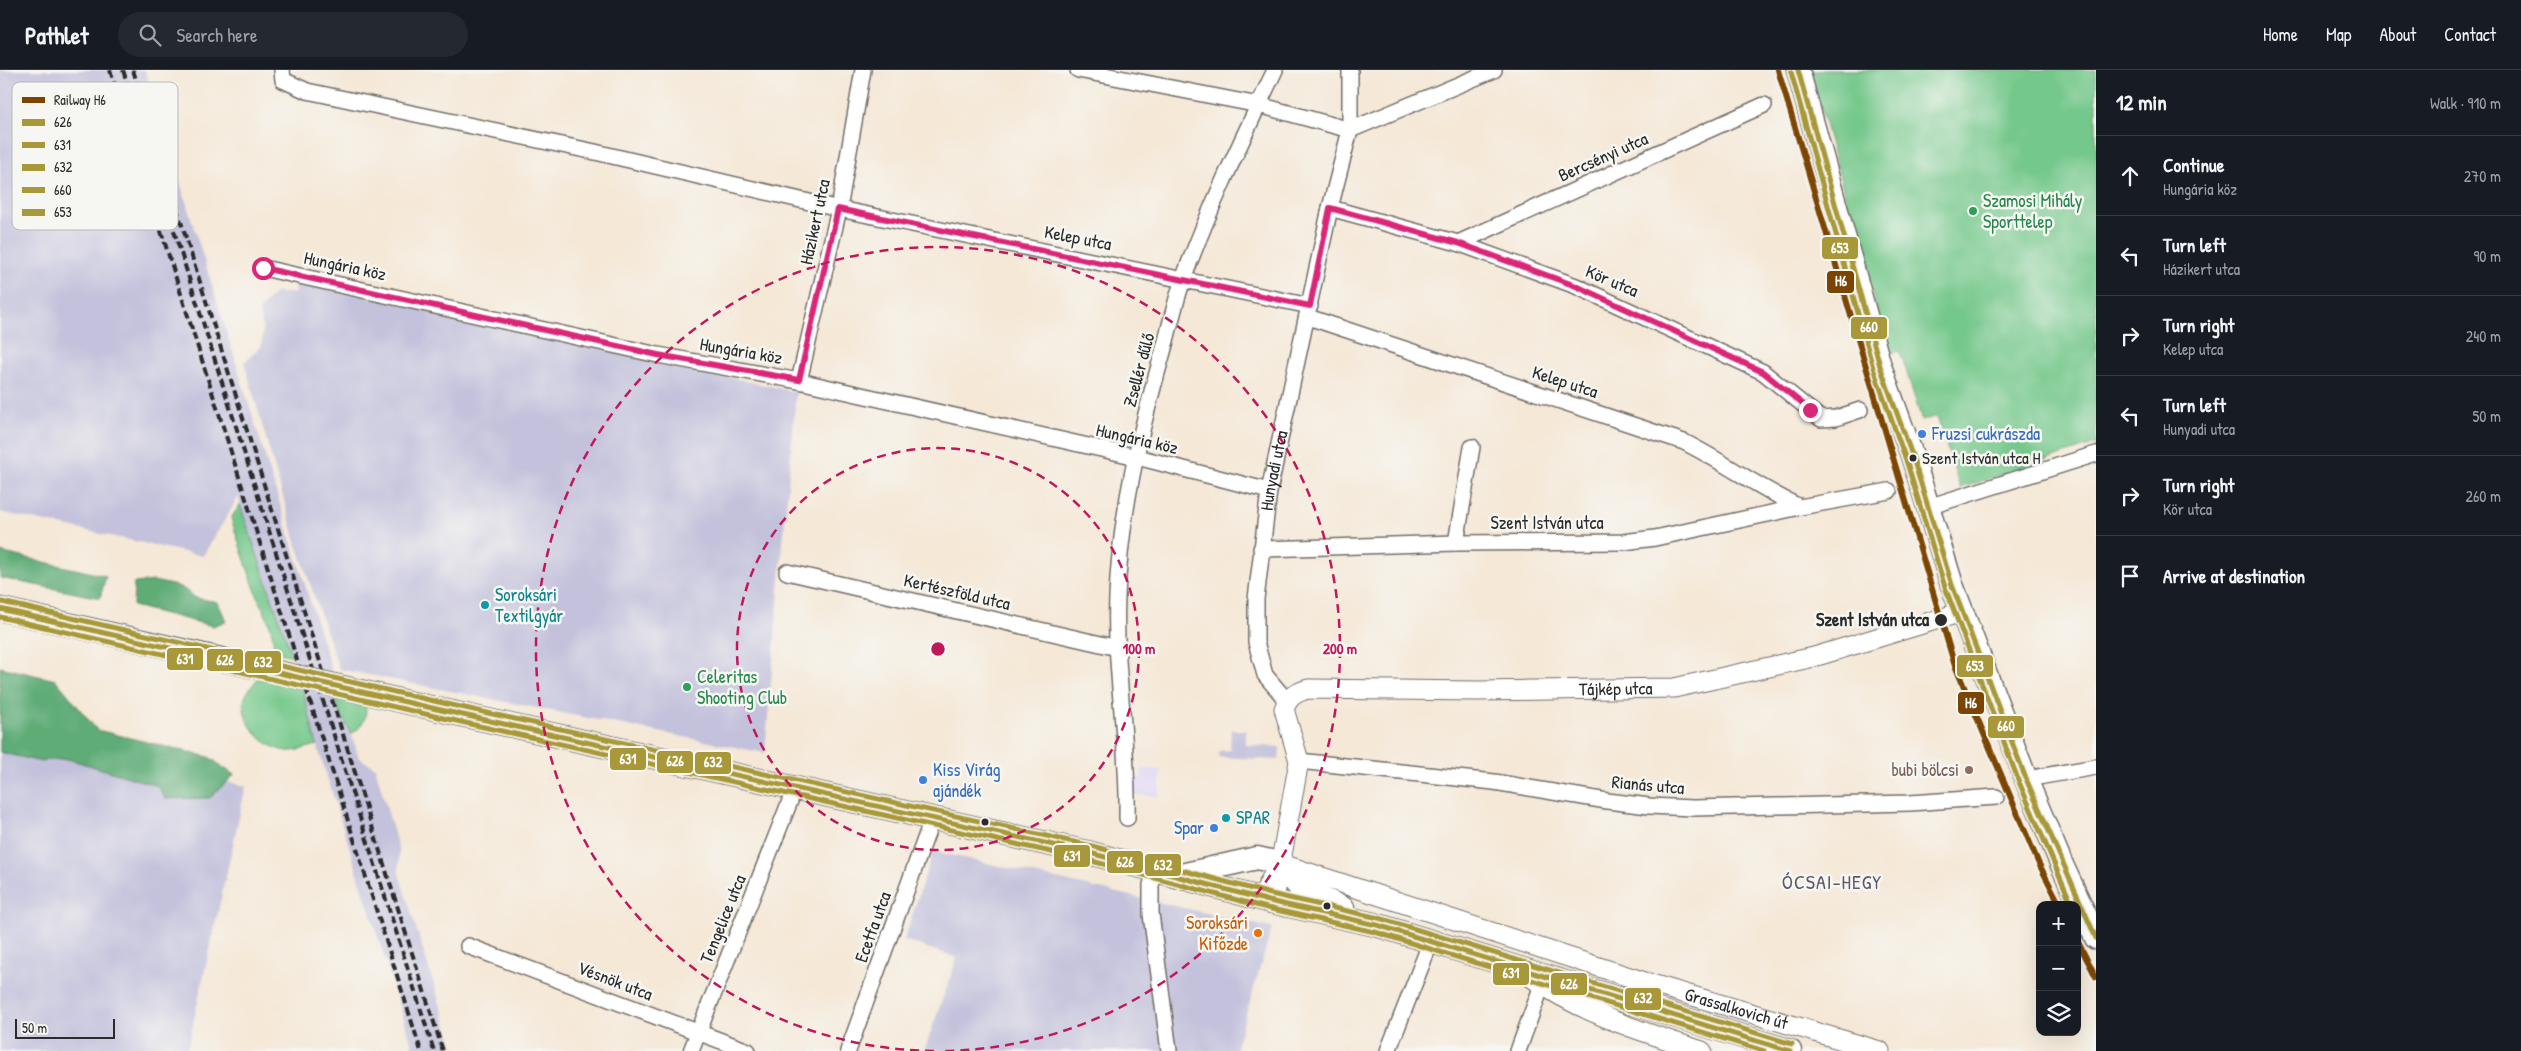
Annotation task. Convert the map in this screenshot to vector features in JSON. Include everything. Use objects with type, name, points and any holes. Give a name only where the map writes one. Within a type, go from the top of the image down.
[{"type":"main road","points":[[1798,70],[1880,366],[1914,458],[1952,585],[2026,778],[2062,865],[2096,938]]},
{"type":"main road","name":"Grassalkovich út","points":[[0,609],[454,713],[934,817],[1156,869],[1269,901],[1376,925],[1790,1051]]},
{"type":"main road","points":[[1180,875],[1257,858],[1279,863],[1299,887],[1376,925]]},
{"type":"street","name":"Kelep utca","points":[[282,70],[283,80],[307,91],[595,152],[838,209],[1184,278],[1309,311],[1684,442],[1724,463],[1763,490],[1800,507]]},
{"type":"street","name":"Házikert utca","points":[[799,380],[838,209],[863,70]]},
{"type":"street","points":[[1078,70],[1259,105],[1350,130],[1494,70]]},
{"type":"street","name":"Zsellér dűlő","points":[[1128,818],[1129,789],[1118,648],[1117,599],[1120,547],[1137,457],[1152,391],[1184,278],[1275,70]]},
{"type":"street","name":"Hunyadi utca","points":[[1287,701],[1265,675],[1256,642],[1256,599],[1269,491],[1330,208],[1350,130],[1350,70]]},
{"type":"street","name":"Bercsényi utca","points":[[1458,243],[1764,106]]},
{"type":"street","name":"Kör utca","points":[[1330,208],[1458,243],[1576,286],[1763,372],[1821,419],[1836,418],[1860,410]]},
{"type":"street","name":"Hungária köz","points":[[263,268],[658,355],[799,380],[1137,457],[1269,491]]},
{"type":"street","points":[[1456,542],[1472,448]]},
{"type":"street","points":[[1928,507],[2096,454]]},
{"type":"street","name":"Szent István utca","points":[[1262,549],[1456,542],[1623,542],[1656,538],[1800,507],[1889,491]]},
{"type":"street","name":"Kertészföld utca","points":[[787,572],[1118,648]]},
{"type":"street","points":[[1939,618],[1951,605],[1952,585]]},
{"type":"street","name":"Tájkép utca","points":[[1287,701],[1295,693],[1308,689],[1478,691],[1674,688],[1814,657],[1962,612]]},
{"type":"street","points":[[1269,901],[1275,894],[1279,863],[1299,761],[1284,709],[1287,701]]},
{"type":"street","name":"Rianás utca","points":[[1299,761],[1494,782],[1606,801],[1684,807],[1910,803],[1996,797]]},
{"type":"street","points":[[2026,778],[2096,767]]},
{"type":"street","name":"Tengelice utca","points":[[691,1051],[790,801]]},
{"type":"street","name":"Ecetfa utca","points":[[848,1051],[934,817]]},
{"type":"street","name":"Grassalkovich út","points":[[1279,863],[1645,982],[1880,1051]]},
{"type":"street","points":[[1156,869],[1151,885],[1151,914],[1169,1051]]},
{"type":"street","points":[[1388,1051],[1431,941]]},
{"type":"street","name":"Vésnök utca","points":[[468,946],[748,1051]]},
{"type":"street","name":"Grassalkovich út","points":[[1515,966],[1542,985],[1626,1027],[1702,1051]]},
{"type":"street","points":[[1518,1051],[1542,985]]},
{"type":"shaded area","points":[[0,70],[145,70],[149,82],[12,82],[12,230],[178,230],[178,176],[359,758],[375,767],[399,851],[399,874],[455,1051],[414,1051],[317,745],[292,656],[240,505],[239,496],[203,556],[0,512]]},
{"type":"shaded area","points":[[296,281],[796,392],[765,753],[339,669],[296,542],[244,362],[261,347],[263,331],[259,311],[274,293],[295,293]]},
{"type":"shaded area","points":[[0,730],[246,786],[187,1051],[0,1051]]},
{"type":"shaded area","points":[[1231,730],[1246,730],[1246,745],[1280,747],[1279,760],[1218,757],[1219,751],[1230,750]]},
{"type":"shaded area","points":[[1142,768],[1161,770],[1159,796],[1134,795],[1134,779],[1141,778]]},
{"type":"shaded area","points":[[933,851],[1272,928],[1235,1051],[924,1051],[957,958],[904,940]]},
{"type":"green space","name":"Szamosi Mihály Sporttelep","points":[[1810,70],[2096,70],[2096,444],[1960,488],[1937,416],[1922,421],[1900,351],[1889,354]]},
{"type":"green space","points":[[240,505],[292,656],[273,651],[271,628],[253,583],[231,518]]},
{"type":"green space","points":[[0,552],[106,576],[100,598],[0,578]]},
{"type":"green space","points":[[154,581],[181,587],[196,598],[218,602],[226,621],[213,626],[133,606],[134,583]]},
{"type":"green space","points":[[0,667],[56,680],[97,730],[209,757],[234,775],[210,798],[165,799],[158,786],[68,759],[37,761],[0,752]]},
{"type":"green space","points":[[258,678],[302,688],[317,745],[286,751],[270,745],[256,734],[246,718],[244,701]]},
{"type":"green space","points":[[334,694],[365,701],[366,711],[364,720],[359,728],[351,734],[339,711]]},
{"type":"railway","points":[[110,70],[114,82]]},
{"type":"railway","points":[[123,70],[127,82]]},
{"type":"railway","points":[[133,70],[137,82]]},
{"type":"railway","points":[[178,212],[443,1051]]},
{"type":"railway","points":[[161,230],[421,1051]]},
{"type":"railway","points":[[174,230],[434,1051]]},
{"type":"rail line","name":"H6","points":[[1778,70],[1954,663],[2038,862],[2058,901]]},
{"type":"rail line","name":"H6","points":[[2080,946],[2096,977]]},
{"type":"transit line","name":"660","points":[[1798,70],[1880,366],[1913,458],[1952,585],[2026,779],[2096,938]]},
{"type":"transit line","name":"653","points":[[1791,72],[1873,368],[1906,460],[1945,587],[2019,782],[2070,901]]},
{"type":"transit line","name":"632","points":[[2,602],[456,706],[1092,846],[1271,894],[1379,918],[1792,1044]]},
{"type":"transit line","name":"626","points":[[0,609],[454,713],[1090,853],[1269,901],[1377,925],[1790,1051]]},
{"type":"transit line","name":"631","points":[[0,617],[452,720],[1088,860],[1267,908],[1375,932],[1764,1051]]},
{"type":"place","name":"Szamosi Mihály Sporttelep","points":[[1973,211]]},
{"type":"place","name":"Fruzsi cukrászda","points":[[1922,434]]},
{"type":"place","name":"Szent István utca H","points":[[1913,458]]},
{"type":"place","name":"Soroksári Textilgyár","points":[[485,605]]},
{"type":"place","name":"Szent István utca","points":[[1941,620]]},
{"type":"place","name":"Celeritas Shooting Club","points":[[687,687]]},
{"type":"place","name":"bubi bölcsi","points":[[1969,770]]},
{"type":"place","name":"Kiss Virág ajándék","points":[[923,780]]},
{"type":"place","name":"SPAR","points":[[1226,818]]},
{"type":"place","name":"Spar","points":[[1214,828]]},
{"type":"place","name":"Soroksári Kifőzde","points":[[1258,933]]},
{"type":"district","name":"ÓCSAI-HEGY","points":[[1832,882]]},
{"type":"route","points":[[263,268],[658,355],[799,380],[812,332],[838,209],[1184,278],[1310,306],[1330,208],[1458,243],[1576,286],[1634,311],[1763,372],[1810,410]]}]
